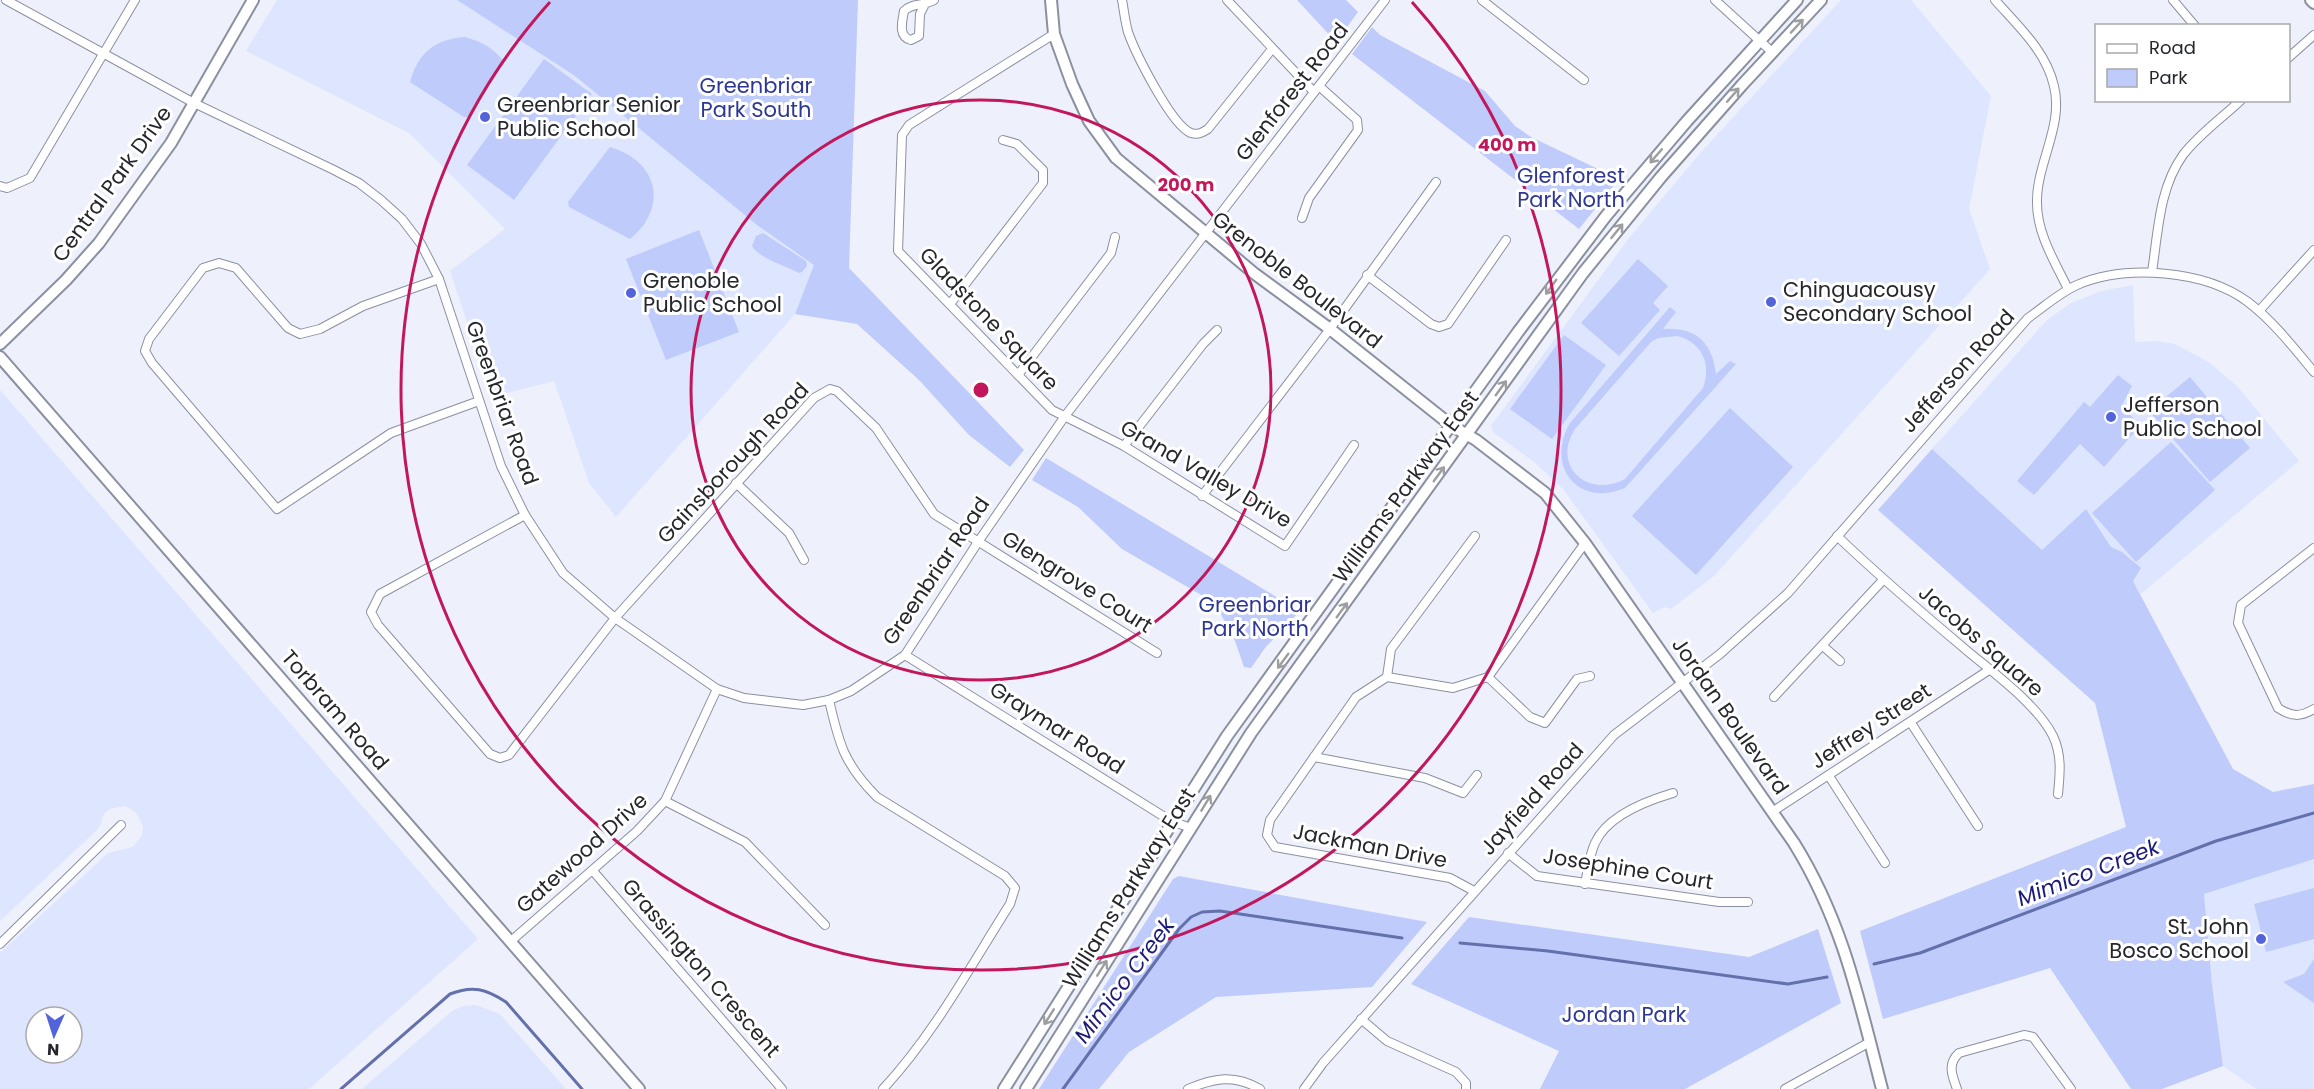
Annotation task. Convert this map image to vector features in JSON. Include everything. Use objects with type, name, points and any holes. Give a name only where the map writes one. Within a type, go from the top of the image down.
[{"type":"main road","name":"Central Park Drive","points":[[0,344],[66,280],[99,243],[171,143],[253,0]]},
{"type":"main road","name":"Grenoble Boulevard","points":[[1051,0],[1054,34],[1072,84],[1089,120],[1116,158],[1204,234],[1330,329],[1452,426]]},
{"type":"main road","name":"Williams Parkway East","points":[[1004,1089],[1171,821],[1227,736],[1518,332],[1606,216],[1759,40],[1797,0]]},
{"type":"main road","name":"Williams Parkway East","points":[[1026,1089],[1251,733],[1583,273],[1661,177],[1821,0]]},
{"type":"main road","name":"Torbram Road","points":[[0,357],[639,1089]]},
{"type":"main road","name":"Jordan Boulevard","points":[[1452,426],[1545,493],[1585,543],[1809,868],[1834,919],[1882,1089]]},
{"type":"street","name":"Greenbriar Road","points":[[6,0],[194,103],[359,183],[402,219],[421,244],[439,279],[501,466],[525,515],[563,573],[615,618],[717,689],[768,703],[803,705],[828,700],[870,681],[905,655],[978,542],[1065,416],[1204,234]]},
{"type":"street","points":[[0,186],[7,188],[30,178],[135,0]]},
{"type":"street","points":[[924,6],[920,14],[919,36],[911,40],[905,38],[902,33],[904,11],[910,6],[924,6],[934,0]]},
{"type":"street","points":[[1122,0],[1127,30],[1142,67],[1179,123],[1190,133],[1200,134],[1208,129],[1272,49]]},
{"type":"street","points":[[1227,0],[1272,49],[1316,89],[1357,120],[1358,130],[1309,198],[1302,218]]},
{"type":"street","name":"Glenforest Road","points":[[1204,234],[1385,0]]},
{"type":"street","points":[[1482,0],[1584,80]]},
{"type":"street","points":[[1715,0],[1772,52]]},
{"type":"street","points":[[1995,0],[2038,48],[2055,87],[2055,122],[2037,203],[2044,242],[2068,289]]},
{"type":"street","points":[[2173,0],[2194,24]]},
{"type":"street","name":"Gladstone Square","points":[[1054,34],[909,125],[902,135],[898,251],[1052,410],[1065,416]]},
{"type":"street","points":[[2290,57],[2314,35]]},
{"type":"street","points":[[2152,272],[2164,196],[2170,176],[2184,154],[2239,102]]},
{"type":"street","points":[[950,304],[1043,183],[1043,170],[1017,144],[1003,140]]},
{"type":"street","points":[[1202,496],[1330,329],[1436,182]]},
{"type":"street","points":[[1018,375],[1111,254],[1114,237]]},
{"type":"street","points":[[1367,275],[1431,324],[1439,327],[1448,324],[1506,240]]},
{"type":"street","points":[[2259,311],[2314,250]]},
{"type":"street","points":[[439,279],[363,306],[320,329],[300,334],[288,328],[236,268],[219,263],[203,268],[149,339],[145,351],[152,363],[277,509],[391,434],[479,401]]},
{"type":"street","name":"Jefferson Road","points":[[1682,684],[1752,627],[1788,593],[2028,318],[2068,289],[2122,274],[2152,272],[2209,283],[2246,300],[2259,311],[2314,372]]},
{"type":"street","points":[[1124,446],[1203,344],[1217,330]]},
{"type":"street","name":"Gainsborough Road","points":[[525,515],[380,594],[371,612],[378,625],[490,754],[500,758],[509,755],[615,618],[814,398],[830,389],[837,391],[876,428],[934,514],[978,542]]},
{"type":"street","name":"Grand Valley Drive","points":[[1065,416],[1124,446],[1286,546],[1354,445]]},
{"type":"street","points":[[736,483],[789,533],[804,560]]},
{"type":"street","points":[[1474,536],[1391,649],[1387,677],[1453,688],[1488,677],[1585,543]]},
{"type":"street","name":"Jacobs Square","points":[[1838,536],[1883,579],[2031,708],[2053,736],[2059,750],[2061,771],[2058,794]]},
{"type":"street","name":"Glengrove Court","points":[[978,542],[1157,653]]},
{"type":"street","points":[[2314,548],[2241,605],[2238,623],[2278,708],[2289,716],[2303,715],[2314,709]]},
{"type":"street","points":[[1774,698],[1788,680],[1824,646],[1883,579]]},
{"type":"street","points":[[1824,646],[1840,661]]},
{"type":"street","name":"Graymar Road","points":[[905,655],[1171,821],[1191,828]]},
{"type":"street","name":"Jeffrey Street","points":[[1772,812],[1989,670]]},
{"type":"street","points":[[1488,677],[1521,710],[1545,723],[1577,679],[1590,676]]},
{"type":"street","name":"Jackman Drive","points":[[1387,677],[1356,697],[1270,820],[1267,835],[1275,847],[1450,878],[1473,891]]},
{"type":"street","name":"Jayfield Road","points":[[1304,1089],[1323,1063],[1473,891],[1614,735],[1682,684]]},
{"type":"street","name":"Gatewood Drive","points":[[511,941],[593,871],[665,801],[717,689]]},
{"type":"street","points":[[828,700],[842,750],[861,781],[877,797],[1005,876],[1015,888],[1010,904],[913,1056],[883,1089]]},
{"type":"street","points":[[1911,723],[1978,826]]},
{"type":"street","points":[[1314,757],[1425,778],[1463,793],[1477,775]]},
{"type":"street","points":[[1829,776],[1885,863]]},
{"type":"street","points":[[1585,884],[1593,848],[1605,828],[1653,799],[1673,793]]},
{"type":"street","points":[[665,801],[745,842],[825,925]]},
{"type":"street","points":[[0,944],[121,825]]},
{"type":"street","name":"Josephine Court","points":[[1508,853],[1538,876],[1719,902],[1748,902]]},
{"type":"street","name":"Grassington Crescent","points":[[593,871],[782,1089]]},
{"type":"street","points":[[1361,1019],[1387,1041],[1456,1072],[1466,1083],[1466,1089]]},
{"type":"street","points":[[1957,1089],[1950,1068],[1952,1059],[1959,1053],[2024,1035],[2033,1037],[2071,1089]]},
{"type":"street","points":[[1785,1089],[1870,1042]]},
{"type":"street","points":[[1188,1089],[1210,1080],[1230,1077],[1260,1089]]},
{"type":"shaded area","name":"Grenoble Public School","points":[[277,0],[457,0],[575,76],[757,225],[815,265],[795,314],[616,517],[589,483],[554,381],[492,397],[450,271],[505,229],[409,133],[246,51]]},
{"type":"shaded area","name":"Chinguacousy Secondary School","points":[[1841,0],[1911,0],[1991,96],[1969,209],[1990,269],[1714,576],[1671,609],[1665,607],[1653,613],[1563,489],[1534,462],[1493,432],[1491,426],[1629,238],[1702,151]]},
{"type":"shaded area","name":"Jefferson Public School","points":[[2133,285],[2135,342],[2157,341],[2175,344],[2210,363],[2237,386],[2299,461],[2141,594],[2086,509],[2042,550],[1932,449],[2047,320],[2071,303],[2101,291]]},
{"type":"shaded area","points":[[0,390],[478,939],[309,1089],[0,1089],[0,953],[108,853],[133,847],[142,835],[143,827],[137,814],[124,806],[110,809],[104,814],[99,828],[0,921]]},
{"type":"shaded area","name":"St. John Bosco School","points":[[2314,859],[2314,1089],[2256,1089],[2223,1066],[2212,985],[2204,894]]},
{"type":"shaded area","points":[[476,1005],[500,1014],[566,1089],[362,1089],[452,1011],[463,1006]]},
{"type":"green space","name":"Greenbriar Park South","points":[[457,0],[858,0],[849,268],[1024,450],[1010,467],[969,435],[919,380],[857,324],[795,314],[814,265],[757,225],[575,76]]},
{"type":"green space","points":[[1297,0],[1346,0],[1358,12],[1336,42]]},
{"type":"green space","name":"Glenforest Park North","points":[[1372,27],[1380,35],[1485,91],[1515,126],[1531,137],[1619,179],[1579,229],[1352,54]]},
{"type":"green space","points":[[465,37],[487,46],[504,61],[468,117],[464,117],[410,82],[418,63],[429,49],[454,38]]},
{"type":"green space","points":[[544,59],[592,94],[514,200],[467,165]]},
{"type":"green space","points":[[610,147],[639,163],[648,174],[653,186],[650,213],[630,239],[569,207],[568,202]]},
{"type":"green space","points":[[699,230],[739,332],[666,360],[626,259]]},
{"type":"green space","points":[[763,233],[806,261],[807,266],[802,272],[799,273],[756,251],[752,246],[756,236]]},
{"type":"green space","points":[[1638,259],[1668,286],[1653,303],[1660,310],[1619,356],[1581,323]]},
{"type":"green space","points":[[1670,307],[1676,312],[1663,329],[1685,331],[1700,339],[1711,353],[1716,374],[1730,361],[1736,364],[1625,488],[1608,493],[1593,492],[1580,488],[1570,479],[1564,468],[1561,454],[1563,439],[1570,423]],"holes":[[[1678,336],[1699,349],[1703,356],[1706,371],[1703,388],[1625,479],[1611,484],[1598,485],[1587,482],[1577,475],[1567,455],[1575,429],[1651,342],[1658,338]]]},
{"type":"green space","points":[[1564,335],[1606,365],[1552,439],[1510,409]]},
{"type":"green space","points":[[2118,375],[2132,386],[2122,405],[2140,426],[2104,467],[2080,444],[2034,495],[2017,481],[2084,402],[2090,407]]},
{"type":"green space","points":[[2190,377],[2250,448],[2210,482],[2149,411]]},
{"type":"green space","points":[[1730,408],[1793,467],[1696,575],[1632,516]]},
{"type":"green space","points":[[2171,442],[2215,490],[2136,562],[2092,513]]},
{"type":"green space","points":[[1932,449],[2042,550],[2086,509],[2111,547],[2122,552],[2141,568],[2133,581],[2233,769],[2273,792],[2314,784],[2314,859],[2204,894],[2212,985],[2223,1066],[2162,1089],[2131,1089],[2050,968],[1883,1019],[1860,931],[2126,827],[2095,703],[1878,510]]},
{"type":"green space","name":"Greenbriar Park North","points":[[1046,458],[1300,611],[1265,648],[1251,668],[1244,667],[1235,641],[1215,603],[1122,549],[1078,507],[1032,480]]},
{"type":"green space","points":[[1179,876],[1427,922],[1372,987],[1216,997],[1129,1052],[1099,1089],[1039,1089],[1173,879]]},
{"type":"green space","points":[[2314,888],[2314,939],[2266,952],[2254,904]]},
{"type":"green space","name":"Jordan Park","points":[[1469,917],[1749,957],[1818,929],[1841,1003],[1685,1089],[1540,1089],[1559,1051],[1411,984]]},
{"type":"green space","points":[[2314,959],[2314,1003],[2283,982],[2304,974]]},
{"type":"waterway","name":"Mimico Creek","points":[[1874,964],[1920,953],[2216,841],[2314,813]]},
{"type":"waterway","name":"Mimico Creek","points":[[1063,1089],[1179,929],[1191,917],[1202,912],[1220,911],[1402,938]]},
{"type":"waterway","name":"Mimico Creek","points":[[1460,943],[1548,951],[1788,984],[1827,977]]},
{"type":"waterway","name":"Mimico Creek","points":[[341,1089],[450,994],[473,989],[486,991],[506,1002],[582,1089]]},
{"type":"place","name":"Greenbriar Senior Public School","points":[[485,117]]},
{"type":"place","name":"Grenoble Public School","points":[[631,293]]},
{"type":"place","name":"Chinguacousy Secondary School","points":[[1771,302]]},
{"type":"place","name":"Jefferson Public School","points":[[2111,417]]},
{"type":"place","name":"St. John Bosco School","points":[[2261,939]]}]
